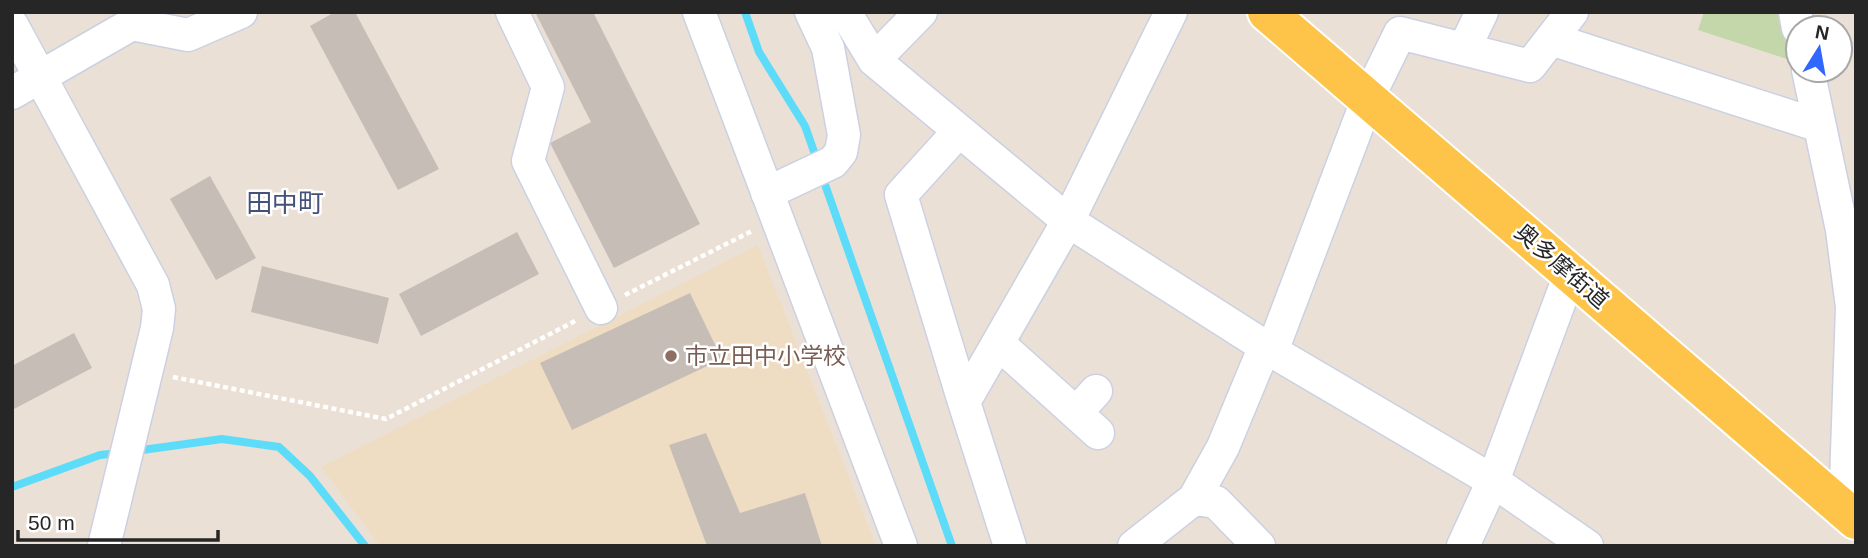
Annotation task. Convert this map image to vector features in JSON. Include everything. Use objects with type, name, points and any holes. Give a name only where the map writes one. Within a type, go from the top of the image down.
[{"type":"main road","name":"奥多摩街道","points":[[1268,12],[1850,516]]},
{"type":"street","points":[[12,93],[42,79],[132,24],[188,35],[241,12]]},
{"type":"street","points":[[512,12],[548,88],[528,162],[601,308]]},
{"type":"street","points":[[699,12],[901,546]]},
{"type":"street","points":[[772,205],[841,152],[844,135],[828,48],[811,12]]},
{"type":"street","points":[[845,12],[874,60],[1068,221],[1269,348],[1493,481],[1587,546]]},
{"type":"street","points":[[874,60],[921,12]]},
{"type":"street","points":[[964,402],[1068,221],[1171,12]]},
{"type":"street","points":[[1464,49],[1482,12]]},
{"type":"street","points":[[1134,546],[1194,499],[1223,447],[1269,348],[1368,98],[1400,33],[1530,66],[1573,12]]},
{"type":"street","points":[[12,25],[153,285],[159,309],[104,546]]},
{"type":"street","points":[[1551,39],[1820,125]]},
{"type":"street","points":[[1811,84],[1842,230],[1852,307],[1850,516]]},
{"type":"street","points":[[959,131],[901,195],[1007,532],[1026,546]]},
{"type":"street","points":[[1463,546],[1493,481],[1570,274]]},
{"type":"street","points":[[998,343],[1090,412]]},
{"type":"street","points":[[1194,499],[1216,502],[1259,546]]},
{"type":"path","points":[[146,371],[386,419],[601,308],[772,205]]},
{"type":"shaded area","name":"市立田中小学校","points":[[758,245],[876,546],[380,546],[321,467]]},
{"type":"green space","points":[[1704,12],[1781,12],[1784,22],[1784,58],[1698,30]]},
{"type":"building","points":[[335,12],[355,12],[439,169],[398,190],[310,26]]},
{"type":"building","points":[[535,12],[593,12],[700,224],[614,268],[550,143],[591,122]]},
{"type":"building","points":[[210,176],[256,258],[216,280],[170,199]]},
{"type":"building","points":[[517,232],[539,274],[421,336],[399,294]]},
{"type":"building","points":[[262,266],[389,298],[378,344],[251,312]]},
{"type":"building","points":[[690,293],[722,359],[572,430],[540,363]]},
{"type":"building","points":[[74,333],[92,368],[12,410],[12,366]]},
{"type":"building","points":[[706,433],[740,513],[805,493],[822,546],[707,546],[669,445]]},
{"type":"waterway","points":[[745,12],[759,52],[805,126],[818,163]]},
{"type":"waterway","points":[[822,176],[952,546]]},
{"type":"waterway","points":[[135,451],[222,439],[279,447],[310,476],[365,546]]},
{"type":"waterway","points":[[12,487],[100,455],[119,453]]},
{"type":"place","name":"市立田中小学校","points":[[671,356]]},
{"type":"district","name":"田中町","points":[[285,203]]}]
